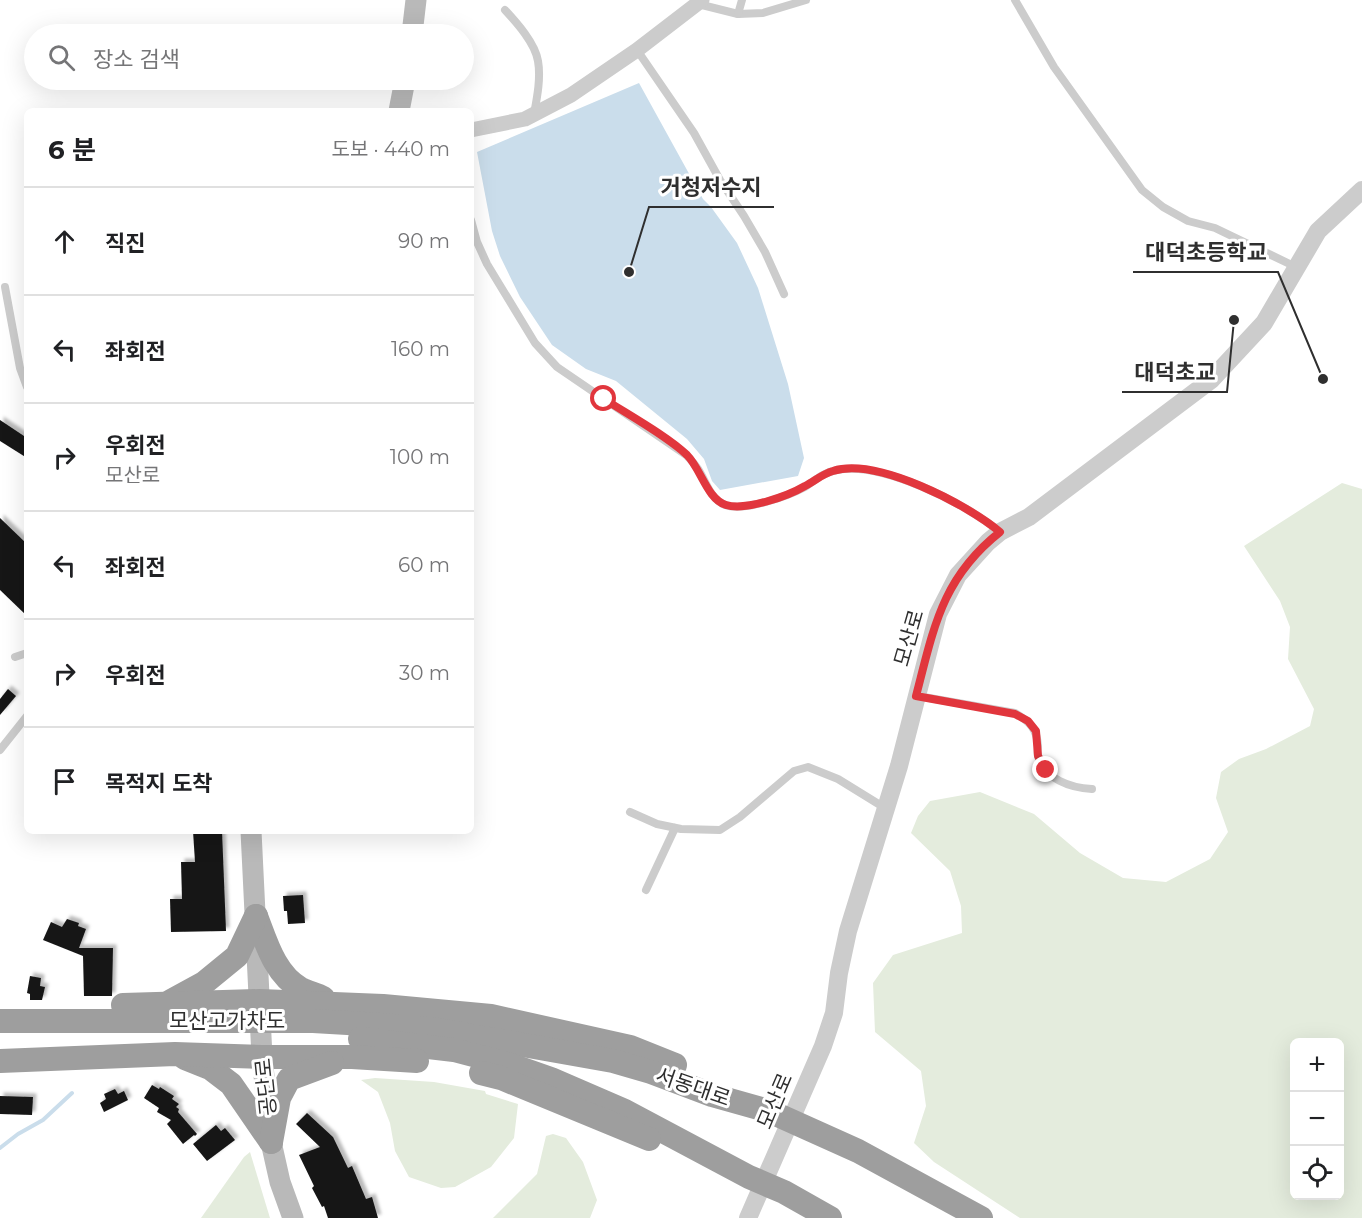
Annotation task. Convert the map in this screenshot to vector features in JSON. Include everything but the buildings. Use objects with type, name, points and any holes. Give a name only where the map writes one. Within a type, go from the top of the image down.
[{"type":"highway","points":[[256,916],[271,954],[282,974],[300,989],[336,1003]]},
{"type":"highway","points":[[167,1004],[204,982],[237,956],[256,916]]},
{"type":"highway","points":[[0,1007],[260,1001],[336,1003],[491,1016],[630,1047],[704,1076],[769,1110]]},
{"type":"highway","points":[[0,1021],[73,1028]]},
{"type":"highway","points":[[0,1037],[73,1028]]},
{"type":"highway","name":"모산고가차도","points":[[73,1028],[319,1037],[380,1033]]},
{"type":"highway","name":"서동대로","points":[[380,1033],[439,1030],[613,1062],[651,1072],[712,1095],[769,1110],[858,1151],[981,1218]]},
{"type":"highway","points":[[380,1033],[511,1065],[551,1079],[624,1111],[749,1177]]},
{"type":"highway","points":[[175,1054],[210,1068],[231,1084],[272,1142]]},
{"type":"highway","points":[[0,1061],[175,1054],[352,1057],[446,1063],[501,1078],[616,1126],[749,1177],[784,1192],[830,1218]]},
{"type":"highway","points":[[272,1142],[279,1098],[289,1079],[352,1057]]},
{"type":"main road","points":[[413,24],[416,0]]},
{"type":"main road","points":[[400,108],[403,90]]},
{"type":"main road","name":"공단로","points":[[252,834],[262,1057],[272,1142],[280,1182],[293,1218]]},
{"type":"street","points":[[474,130],[525,119],[571,95],[637,51],[700,2]]},
{"type":"street","name":"모산로","points":[[748,1218],[823,1046],[834,1013],[848,931],[898,766],[938,615],[958,574],[1000,532],[1029,517],[1211,380],[1264,323],[1318,231],[1362,190]]},
{"type":"lane","points":[[738,14],[742,0]]},
{"type":"lane","points":[[700,2],[738,14],[763,13],[806,0]]},
{"type":"lane","points":[[1015,0],[1054,67],[1142,190],[1163,207],[1188,221],[1215,228],[1297,267]]},
{"type":"lane","points":[[505,10],[523,30],[538,61],[538,89],[534,114]]},
{"type":"lane","points":[[637,51],[694,133],[765,252],[784,294]]},
{"type":"lane","points":[[474,231],[487,264],[535,343],[557,367],[687,455],[698,468],[713,495],[726,505],[745,506],[771,500],[794,492],[819,476],[835,470],[857,468],[914,482],[985,519],[1000,532]]},
{"type":"lane","points":[[5,287],[24,379]]},
{"type":"lane","points":[[15,657],[24,654]]},
{"type":"lane","points":[[916,696],[1015,714],[1028,721],[1036,731],[1038,756],[1046,770],[1060,782],[1076,788],[1092,789]]},
{"type":"lane","points":[[0,750],[24,720]]},
{"type":"lane","points":[[630,812],[657,824],[675,828],[720,830],[740,817],[794,771],[808,767],[838,779],[885,808]]},
{"type":"lane","points":[[646,890],[675,828]]},
{"type":"green space","points":[[1342,483],[1362,489],[1362,1218],[1020,1218],[934,1162],[914,1143],[926,1106],[921,1071],[875,1032],[873,983],[893,955],[962,933],[961,906],[950,871],[911,833],[918,816],[930,801],[980,792],[1034,814],[1080,853],[1123,878],[1166,882],[1210,859],[1228,832],[1216,798],[1221,772],[1239,759],[1266,749],[1310,726],[1314,709],[1288,659],[1290,627],[1280,601],[1244,546]]},
{"type":"green space","points":[[375,1078],[434,1082],[485,1091],[486,1094],[518,1104],[514,1138],[491,1167],[455,1187],[441,1188],[409,1177],[395,1151],[390,1123],[378,1092],[361,1080]]},
{"type":"green space","points":[[553,1134],[566,1138],[583,1162],[597,1200],[590,1218],[493,1218],[537,1174],[546,1136]]},
{"type":"green space","points":[[250,1152],[270,1218],[201,1218],[244,1157]]},
{"type":"water","points":[[639,83],[703,199],[737,243],[758,288],[788,384],[804,458],[798,476],[720,490],[712,481],[704,459],[687,439],[616,381],[586,369],[552,345],[520,297],[500,256],[492,231],[477,152]]},
{"type":"waterway","points":[[0,1148],[18,1134],[43,1120],[72,1093]]},
{"type":"place","name":"거청저수지","points":[[629,272]]},
{"type":"place","name":"대덕초교","points":[[1234,320]]},
{"type":"place","name":"대덕초등학교","points":[[1323,379]]},
{"type":"route","points":[[604,399],[687,455],[698,468],[713,495],[726,505],[745,506],[771,500],[794,492],[819,476],[835,470],[857,468],[914,482],[985,519],[1000,532],[958,574],[938,615],[916,696],[1015,714],[1028,721],[1036,731],[1038,756],[1046,770]]}]
